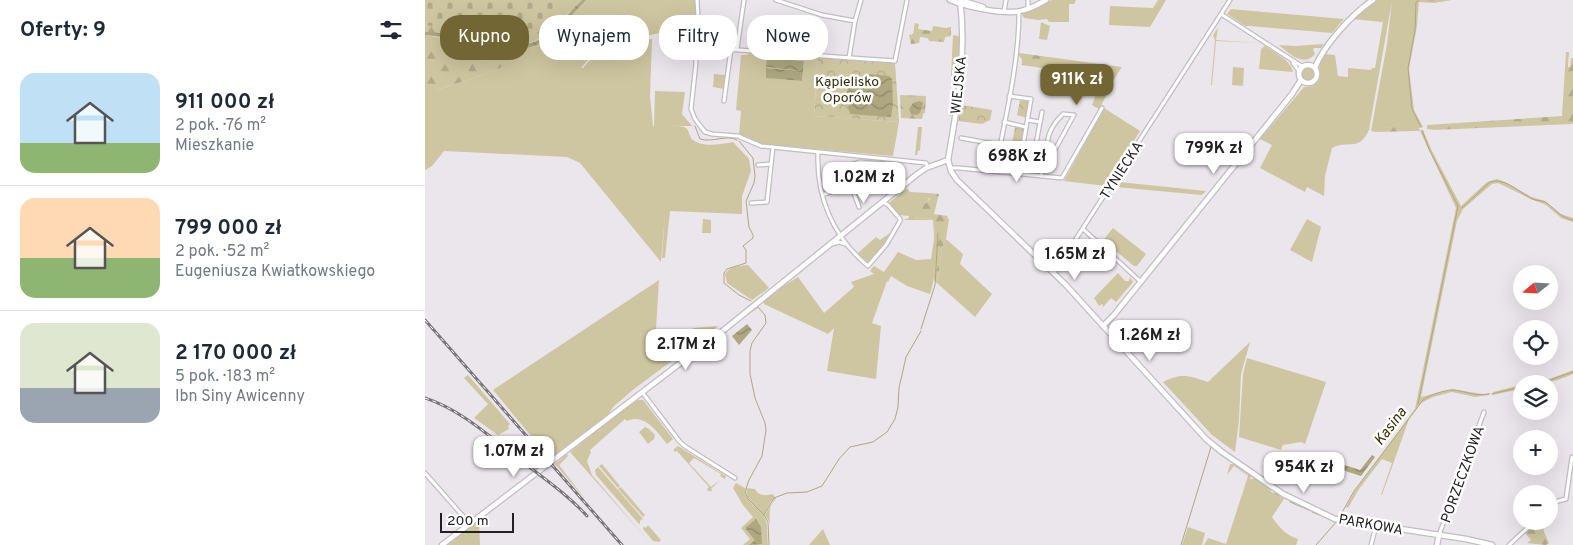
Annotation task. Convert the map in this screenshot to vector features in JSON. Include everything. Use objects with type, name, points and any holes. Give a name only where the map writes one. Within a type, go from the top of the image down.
[{"type":"main road","points":[[950,0],[988,9]]},
{"type":"main road","points":[[960,1],[970,7],[1019,12],[1046,0]]},
{"type":"main road","points":[[1102,325],[1117,311],[1141,282],[1303,81],[1301,69],[1313,67],[1353,16],[1373,0]]},
{"type":"main road","name":"WIEJSKA","points":[[949,165],[960,84],[960,1]]},
{"type":"main road","points":[[961,15],[970,7]]},
{"type":"main road","points":[[1303,81],[1310,83],[1315,79],[1317,75],[1313,67]]},
{"type":"main road","points":[[442,545],[727,328],[916,175],[928,167],[949,165]]},
{"type":"main road","name":"PARKOWA","points":[[949,165],[957,180],[1053,272],[1210,443],[1234,460],[1288,497],[1337,519],[1492,545]]},
{"type":"main road","points":[[1437,545],[1439,535]]},
{"type":"street","points":[[697,0],[699,15]]},
{"type":"street","points":[[743,0],[737,50],[895,61],[907,0]]},
{"type":"street","points":[[776,0],[822,15],[855,21]]},
{"type":"street","points":[[849,58],[855,21],[861,0]]},
{"type":"street","points":[[1004,11],[1006,0]]},
{"type":"street","points":[[1028,0],[1028,9]]},
{"type":"street","name":"TYNIECKA","points":[[1053,272],[1083,229],[1230,0]]},
{"type":"street","points":[[995,171],[1020,28],[1019,12]]},
{"type":"street","points":[[1221,14],[1285,56],[1301,69]]},
{"type":"street","points":[[696,60],[691,108],[697,124],[703,131],[712,134],[738,136],[759,145],[926,163],[928,167]]},
{"type":"street","points":[[724,100],[729,60]]},
{"type":"street","points":[[1009,96],[1031,100],[1017,174]]},
{"type":"street","points":[[949,165],[1062,178],[1102,108]]},
{"type":"street","points":[[1035,149],[1042,112]]},
{"type":"street","points":[[1041,176],[1043,158],[1050,130],[1063,114],[1074,115],[1050,159],[1043,158]]},
{"type":"street","points":[[1028,120],[1040,122]]},
{"type":"street","points":[[1004,122],[1027,127]]},
{"type":"street","points":[[961,138],[1000,145]]},
{"type":"street","points":[[752,203],[767,202],[773,147]]},
{"type":"street","points":[[1023,147],[1042,150],[1043,158]]},
{"type":"street","points":[[818,152],[821,195],[829,216],[846,244],[868,266],[886,245],[900,222],[900,219],[889,205],[882,202]]},
{"type":"street","points":[[825,194],[877,176],[885,176],[886,164],[859,162],[850,165]]},
{"type":"street","points":[[757,165],[771,164]]},
{"type":"street","points":[[851,185],[857,206]]},
{"type":"street","points":[[888,198],[889,205]]},
{"type":"street","points":[[1083,229],[1141,282]]},
{"type":"street","points":[[831,244],[839,242],[846,244]]},
{"type":"street","points":[[642,392],[680,442],[735,478]]},
{"type":"street","name":"PORZECZKOWA","points":[[1439,535],[1484,412]]},
{"type":"street","points":[[1558,501],[1566,499],[1572,457]]},
{"type":"street","points":[[425,473],[470,524]]},
{"type":"street","points":[[1371,545],[1376,526]]},
{"type":"street","points":[[1509,545],[1525,530]]},
{"type":"green space","points":[[425,0],[557,0],[558,13],[556,15],[539,15],[539,30],[529,36],[529,15],[440,15],[440,28],[425,25]]},
{"type":"green space","points":[[557,0],[582,0],[567,15],[555,15],[557,13]]},
{"type":"green space","points":[[586,0],[696,0],[697,13],[697,15],[659,15],[659,33],[649,35],[649,15],[571,15]]},
{"type":"green space","points":[[1052,0],[1076,0],[1074,4],[1069,4],[1069,22],[1049,22],[1047,19],[1024,18],[1022,14]]},
{"type":"green space","points":[[1158,0],[1166,0],[1150,27],[1109,25],[1110,6],[1153,8]]},
{"type":"green space","points":[[1377,0],[1452,0],[1434,3],[1419,2],[1417,26],[1409,69],[1414,110],[1423,127],[1419,128],[1420,131],[1417,131],[1414,127],[1383,128],[1376,132],[1371,131],[1387,44],[1392,1],[1369,130],[1365,137],[1357,143],[1332,148],[1325,176],[1324,196],[1307,187],[1305,192],[1260,168],[1272,145],[1260,139],[1304,87],[1313,85],[1320,78],[1319,65],[1325,54],[1335,55],[1338,76],[1348,77],[1348,68],[1371,70],[1375,68],[1383,22],[1352,19]]},
{"type":"green space","points":[[1231,9],[1344,19],[1332,33],[1245,26],[1227,14]]},
{"type":"green space","points":[[1041,22],[1050,26],[1047,40],[1039,39]]},
{"type":"green space","points":[[915,23],[919,24],[918,29],[932,31],[933,26],[951,27],[951,36],[945,37],[944,42],[929,41],[928,38],[920,37],[919,43],[911,44],[909,35],[913,34]]},
{"type":"green space","points":[[425,25],[440,26],[440,34],[425,32]]},
{"type":"green space","points":[[1218,28],[1216,40],[1259,43],[1216,41],[1211,85],[1215,40],[1213,35]]},
{"type":"green space","points":[[539,30],[539,39],[529,43],[529,35],[533,35]]},
{"type":"green space","points":[[425,35],[440,37],[440,60],[512,60],[500,68],[471,79],[437,90],[425,90]]},
{"type":"green space","points":[[953,35],[960,37],[959,74],[957,76],[951,76]]},
{"type":"green space","points":[[649,39],[652,39],[650,96],[653,126],[655,91],[685,92],[682,114],[692,126],[679,126],[686,128],[693,140],[702,144],[713,145],[733,142],[749,159],[751,171],[742,196],[742,214],[670,211],[665,258],[662,258],[665,213],[661,262],[580,163],[567,157],[444,151],[432,166],[425,170],[425,90],[437,90],[471,79],[500,68],[510,60],[529,60],[529,47],[539,42],[539,60],[588,60],[581,68],[583,68],[591,60],[649,60]]},
{"type":"green space","points":[[1324,44],[1321,48],[1314,48],[1315,54],[1306,60],[1296,58],[1279,45],[1295,46]]},
{"type":"green space","points":[[1265,46],[1286,60],[1293,72],[1259,69],[1261,49]]},
{"type":"green space","points":[[1566,52],[1569,52],[1568,67],[1570,67],[1571,58],[1573,58],[1573,124],[1427,129],[1427,125],[1562,116]]},
{"type":"green space","points":[[1019,53],[1122,67],[1114,79],[1022,65]]},
{"type":"green space","points":[[747,54],[747,60],[768,60],[767,67],[803,70],[804,61],[792,60],[818,60],[814,116],[899,122],[893,156],[760,144],[739,135],[741,111],[736,110],[741,55]],"holes":[[[767,68],[803,71],[802,81],[766,78]]]},
{"type":"green space","name":"Kąpielisko Oporów","points":[[828,58],[895,63],[899,122],[814,116],[818,60],[828,60]]},
{"type":"green space","points":[[1233,67],[1244,68],[1243,86],[1232,85]]},
{"type":"green space","points":[[1308,67],[1313,69],[1315,74],[1313,79],[1308,81],[1303,79],[1301,74],[1303,69]]},
{"type":"green space","points":[[714,74],[725,75],[724,89],[713,87]]},
{"type":"green space","points":[[1099,86],[1111,87],[1099,109],[1092,105]]},
{"type":"green space","points":[[950,93],[957,95],[953,115],[949,116]]},
{"type":"green space","points":[[900,95],[926,96],[925,113],[922,119],[901,118]]},
{"type":"green space","points":[[1020,100],[1029,100],[1027,118],[1017,115]]},
{"type":"green space","points":[[961,105],[992,110],[990,120],[982,124],[958,121]]},
{"type":"green space","points":[[1104,108],[1140,131],[1106,186],[1064,181]]},
{"type":"green space","points":[[918,127],[922,127],[920,150],[915,155]]},
{"type":"green space","points":[[1015,127],[1023,129],[1020,150],[1011,149]]},
{"type":"green space","points":[[1414,127],[1417,131],[1376,132],[1383,128]]},
{"type":"green space","points":[[1423,130],[1461,206],[1487,182],[1497,179],[1532,197],[1545,201],[1561,214],[1573,218],[1573,222],[1561,218],[1546,205],[1498,183],[1492,184],[1463,209],[1457,221],[1421,397],[1452,389],[1482,394],[1490,393],[1489,395],[1475,397],[1452,392],[1433,397],[1421,403],[1409,419],[1382,495],[1392,463],[1382,459],[1359,489],[1348,508],[1346,507],[1354,492],[1415,409],[1456,208],[1420,131]]},
{"type":"green space","points":[[1119,182],[1206,191],[1202,195],[1116,187]]},
{"type":"green space","points":[[907,188],[910,192],[928,193],[930,196],[926,205],[913,217],[934,220],[935,266],[930,294],[907,286],[891,276],[887,281],[872,323],[881,326],[876,379],[827,371],[834,328],[828,334],[764,304],[764,301],[798,277],[824,313],[854,287],[851,282],[874,274],[870,271],[874,266],[884,272],[898,252],[916,260],[931,259],[934,239],[933,220],[903,220],[909,218],[909,216],[899,215],[890,204]]},
{"type":"green space","points":[[928,193],[939,194],[934,214],[948,216],[947,218],[949,219],[946,239],[942,248],[937,283],[934,280],[934,220],[913,217],[930,199]]},
{"type":"green space","points":[[703,219],[711,220],[711,233],[702,233]]},
{"type":"green space","points":[[1307,219],[1321,227],[1312,262],[1290,250]]},
{"type":"green space","points":[[1113,228],[1146,254],[1137,266],[1134,266],[1106,243],[1105,238]]},
{"type":"green space","points":[[890,233],[885,243],[868,262],[859,255],[858,253],[876,237],[880,240]]},
{"type":"green space","points":[[946,239],[963,254],[960,264],[992,294],[975,317],[937,283],[942,248]]},
{"type":"green space","points":[[748,265],[769,288],[752,300],[727,283],[725,274],[732,268]]},
{"type":"green space","points":[[1118,273],[1125,281],[1129,281],[1130,277],[1133,282],[1116,302],[1111,298],[1102,308],[1103,305],[1099,306],[1094,298]]},
{"type":"green space","points":[[659,280],[656,329],[690,330],[700,340],[634,389],[614,406],[606,417],[550,459],[493,390]]},
{"type":"green space","points":[[718,326],[702,339],[693,328]]},
{"type":"green space","points":[[1250,342],[1241,374],[1239,420],[1235,452],[1212,435],[1163,382],[1176,377],[1186,376],[1208,382]]},
{"type":"green space","points":[[1247,358],[1326,382],[1305,444],[1301,442],[1283,445],[1281,450],[1239,437],[1243,374]]},
{"type":"green space","points":[[1573,370],[1573,374],[1558,380],[1558,376]]},
{"type":"green space","points":[[468,375],[510,424],[508,426],[509,429],[498,435],[474,418],[488,404],[464,378]]},
{"type":"green space","points":[[1513,387],[1513,391],[1492,395],[1493,392]]},
{"type":"green space","points":[[638,400],[643,400],[673,439],[667,444],[655,429],[645,422],[633,419],[627,421],[625,419],[590,450],[587,461],[592,475],[652,545],[570,452],[626,407]]},
{"type":"green space","points":[[645,427],[655,435],[654,439],[648,444],[639,432]]},
{"type":"green space","points":[[678,446],[726,476],[725,479],[720,476],[721,474],[694,458],[689,463],[711,487],[720,480],[711,489],[712,491],[708,491],[709,487],[677,451],[674,452],[674,449]]},
{"type":"green space","points":[[567,454],[568,456],[559,465],[586,500],[555,464]]},
{"type":"green space","points":[[602,464],[620,486],[618,488],[599,466]]},
{"type":"green space","points":[[1230,464],[1233,464],[1248,475],[1249,473],[1250,479],[1257,479],[1273,493],[1284,499],[1272,517],[1283,530],[1298,539],[1296,545],[1204,545],[1208,538],[1226,544],[1248,476],[1234,466],[1227,475]]},
{"type":"green space","points":[[598,467],[644,520],[640,521],[640,524],[596,475],[595,470]]},
{"type":"green space","points":[[736,483],[745,488],[747,498],[764,516],[767,523],[768,545],[743,545],[750,539],[741,528],[753,517],[733,488]]},
{"type":"green space","points":[[621,487],[645,515],[643,517],[618,489]]},
{"type":"green space","points":[[746,488],[755,489],[763,495],[773,494],[776,499],[770,509],[770,523],[765,515],[775,498],[771,501],[764,515],[747,497]]},
{"type":"green space","points":[[479,520],[480,545],[447,545]]},
{"type":"green space","points":[[647,524],[661,540],[659,542],[653,541],[643,529],[644,526],[645,528],[648,526]]},
{"type":"green space","points":[[1188,527],[1205,533],[1202,545],[1182,545]]},
{"type":"green space","points":[[823,529],[830,545],[809,545]]},
{"type":"green space","points":[[1528,530],[1544,530],[1549,543],[1546,545],[1527,543],[1531,540],[1525,533]]},
{"type":"water","points":[[582,0],[586,0],[572,15],[568,15]]},
{"type":"water","points":[[425,32],[440,33],[440,37],[425,35]]},
{"type":"water","points":[[539,39],[539,43],[529,47],[530,43]]},
{"type":"water","points":[[767,60],[804,61],[803,71],[766,67]]},
{"type":"water","points":[[766,68],[803,71],[802,81],[766,78]]},
{"type":"water","points":[[871,74],[889,76],[892,79],[893,104],[891,117],[850,114],[849,103],[846,102],[848,85],[859,78]]},
{"type":"water","points":[[920,101],[923,103],[920,113],[916,115],[911,114],[909,109],[913,103]]},
{"type":"water","points":[[747,324],[752,330],[739,345],[732,336]]},
{"type":"water","points":[[1372,455],[1375,457],[1361,476],[1339,469],[1341,464],[1360,470]]},
{"type":"water","points":[[756,519],[761,527],[762,544],[749,545],[755,540],[745,528]]},
{"type":"waterway","points":[[1419,0],[1416,2],[1415,30],[1408,68],[1412,109],[1421,127]]},
{"type":"waterway","points":[[1429,0],[1434,0]]},
{"type":"waterway","points":[[695,126],[700,139],[733,138],[737,140]]},
{"type":"waterway","points":[[1418,404],[1458,206],[1429,149],[1422,130]]},
{"type":"waterway","points":[[739,141],[753,158],[754,183],[746,201],[749,227],[753,238],[743,246],[746,250],[746,263],[727,269],[724,273],[724,283],[739,295],[751,301]]},
{"type":"waterway","points":[[1462,208],[1490,182],[1496,181],[1512,186],[1532,199],[1545,202],[1562,216],[1573,220]]},
{"type":"waterway","points":[[921,329],[935,285],[938,233]]},
{"type":"waterway","points":[[737,322],[758,307],[765,315],[766,323],[752,343],[750,374],[755,398],[766,430],[762,456],[749,480],[745,492],[748,499],[764,515],[768,522],[769,545]]},
{"type":"waterway","points":[[719,337],[734,325]]},
{"type":"waterway","points":[[764,515],[774,498],[787,493],[807,492],[822,486],[839,459],[850,447],[873,442],[887,432],[895,419],[906,357],[921,331]]},
{"type":"waterway","points":[[670,374],[715,340]]},
{"type":"waterway","name":"Kasina","points":[[1558,377],[1573,372]]},
{"type":"waterway","points":[[1148,378],[1209,445]]},
{"type":"waterway","name":"Kasina","points":[[1492,394],[1513,389]]},
{"type":"waterway","name":"Kasina","points":[[1339,518],[1354,491],[1423,400],[1429,396],[1449,390],[1480,395],[1489,394]]},
{"type":"waterway","points":[[1181,545],[1211,447]]},
{"type":"waterway","points":[[1220,454],[1227,458]]},
{"type":"waterway","points":[[1234,464],[1271,490]]},
{"type":"waterway","points":[[1274,493],[1279,496]]},
{"type":"waterway","points":[[1290,502],[1309,510]]},
{"type":"waterway","points":[[1312,512],[1332,520]]},
{"type":"waterway","name":"Kasina","points":[[1316,545],[1337,521]]},
{"type":"railway","points":[[425,320],[622,545]]},
{"type":"railway","points":[[425,398],[451,409],[474,424],[554,486],[587,516]]}]
